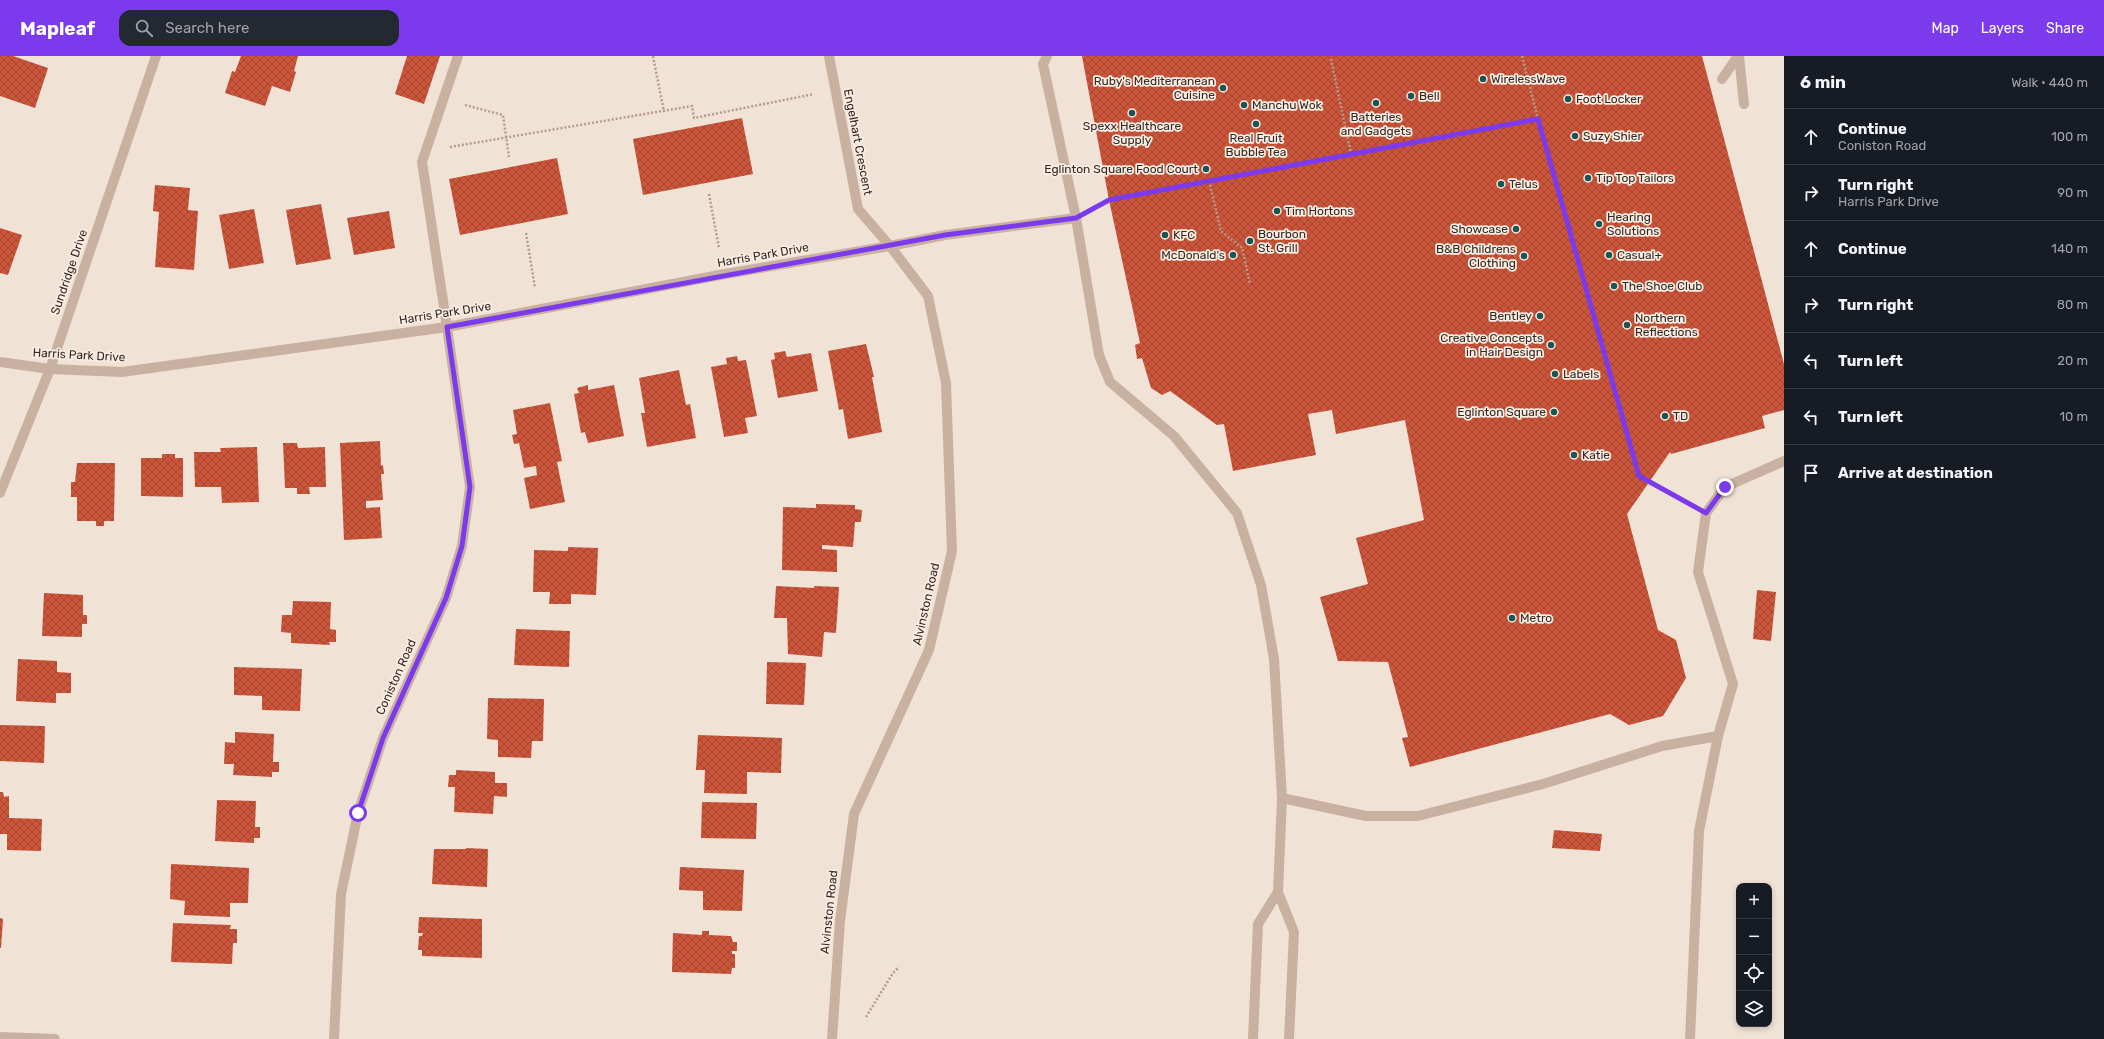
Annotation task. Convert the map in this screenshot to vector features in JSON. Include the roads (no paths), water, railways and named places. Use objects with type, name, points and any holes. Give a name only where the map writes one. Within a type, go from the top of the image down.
[{"type":"street","name":"Sundridge Drive","points":[[0,493],[50,369],[156,56]]},
{"type":"street","name":"Coniston Road","points":[[334,1039],[341,894],[358,813],[383,738],[446,598],[462,546],[470,487],[422,162],[458,56]]},
{"type":"street","name":"Engelhart Crescent","points":[[830,56],[835,90],[858,209],[890,246]]},
{"type":"street","points":[[1047,56],[1043,64],[1076,218],[1099,355],[1110,382],[1174,436],[1237,513],[1261,585],[1274,659],[1282,798],[1278,892],[1294,932],[1289,1039]]},
{"type":"street","points":[[1722,79],[1739,56]]},
{"type":"street","points":[[1739,56],[1744,104]]},
{"type":"street","name":"Harris Park Drive","points":[[0,362],[50,369],[122,372],[447,327],[725,274],[890,246],[945,235],[1076,218]]},
{"type":"street","name":"Alvinston Road","points":[[832,1039],[840,920],[854,814],[929,650],[952,551],[946,383],[928,296],[890,246]]},
{"type":"street","points":[[1690,1039],[1699,831],[1718,736],[1733,684],[1698,572],[1706,513],[1725,487],[1784,461]]},
{"type":"street","points":[[1282,798],[1366,816],[1418,816],[1536,786],[1662,746],[1718,736]]},
{"type":"street","points":[[1253,1039],[1258,924],[1278,892]]},
{"type":"street","points":[[0,1037],[55,1039]]},
{"type":"place","name":"WirelessWave","points":[[1483,79]]},
{"type":"place","name":"Ruby's Mediterranean Cuisine","points":[[1223,88]]},
{"type":"place","name":"Bell","points":[[1411,96]]},
{"type":"place","name":"Foot Locker","points":[[1568,99]]},
{"type":"place","name":"Batteries and Gadgets","points":[[1376,103]]},
{"type":"place","name":"Manchu Wok","points":[[1244,105]]},
{"type":"place","name":"Spexx Healthcare Supply","points":[[1132,113]]},
{"type":"place","name":"Real Fruit Bubble Tea","points":[[1256,124]]},
{"type":"place","name":"Suzy Shier","points":[[1575,136]]},
{"type":"place","name":"Eglinton Square Food Court","points":[[1206,169]]},
{"type":"place","name":"Tip Top Tailors","points":[[1588,178]]},
{"type":"place","name":"Telus","points":[[1501,184]]},
{"type":"place","name":"Tim Hortons","points":[[1277,211]]},
{"type":"place","name":"Hearing Solutions","points":[[1599,224]]},
{"type":"place","name":"Showcase","points":[[1516,229]]},
{"type":"place","name":"KFC","points":[[1165,235]]},
{"type":"place","name":"Bourbon St. Grill","points":[[1250,241]]},
{"type":"place","name":"McDonald's","points":[[1233,255]]},
{"type":"place","name":"Casual+","points":[[1609,255]]},
{"type":"place","name":"B&B Childrens Clothing","points":[[1524,256]]},
{"type":"place","name":"The Shoe Club","points":[[1614,286]]},
{"type":"place","name":"Bentley","points":[[1540,316]]},
{"type":"place","name":"Northern Reflections","points":[[1627,325]]},
{"type":"place","name":"Creative Concepts in Hair Design","points":[[1551,345]]},
{"type":"place","name":"Labels","points":[[1555,374]]},
{"type":"place","name":"Eglinton Square","points":[[1554,412]]},
{"type":"place","name":"TD","points":[[1665,416]]},
{"type":"place","name":"Katie","points":[[1574,455]]},
{"type":"place","name":"Metro","points":[[1512,618]]}]
